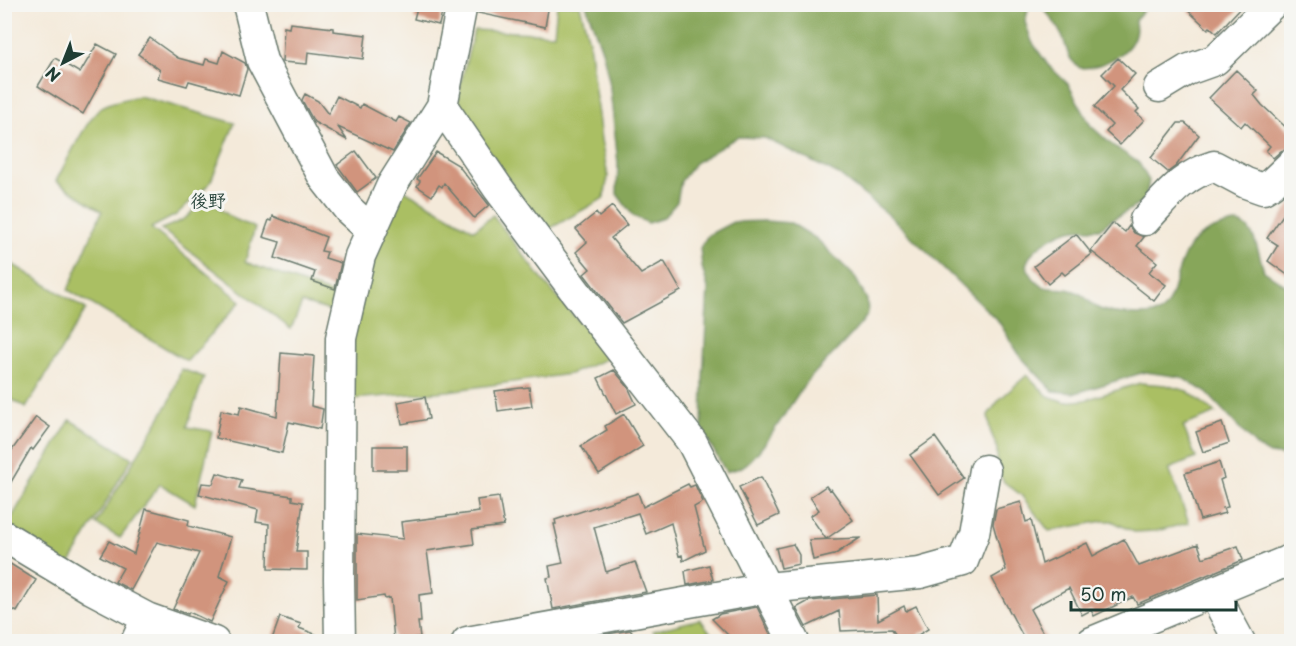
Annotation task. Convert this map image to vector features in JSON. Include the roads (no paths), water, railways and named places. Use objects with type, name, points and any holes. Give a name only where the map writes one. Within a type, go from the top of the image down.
[{"type":"street","points":[[248,4],[262,61],[324,178],[349,210],[371,230]]},
{"type":"street","points":[[340,642],[340,338],[360,256],[371,230],[392,185],[442,106],[462,4]]},
{"type":"street","points":[[1160,87],[1187,70],[1215,60],[1272,5],[1277,12],[1292,22]]},
{"type":"street","points":[[442,106],[498,188],[692,442],[794,642]]},
{"type":"street","points":[[1145,220],[1182,181],[1197,171],[1214,166],[1263,189],[1292,164]]},
{"type":"street","points":[[467,642],[767,588],[920,573],[963,561],[975,532],[985,470]]},
{"type":"street","points":[[4,536],[93,589],[142,630],[214,642]]},
{"type":"street","points":[[1092,642],[1292,559]]},
{"type":"street","points":[[1213,592],[1240,642]]},
{"type":"district","name":"後野","points":[[208,201]]}]
